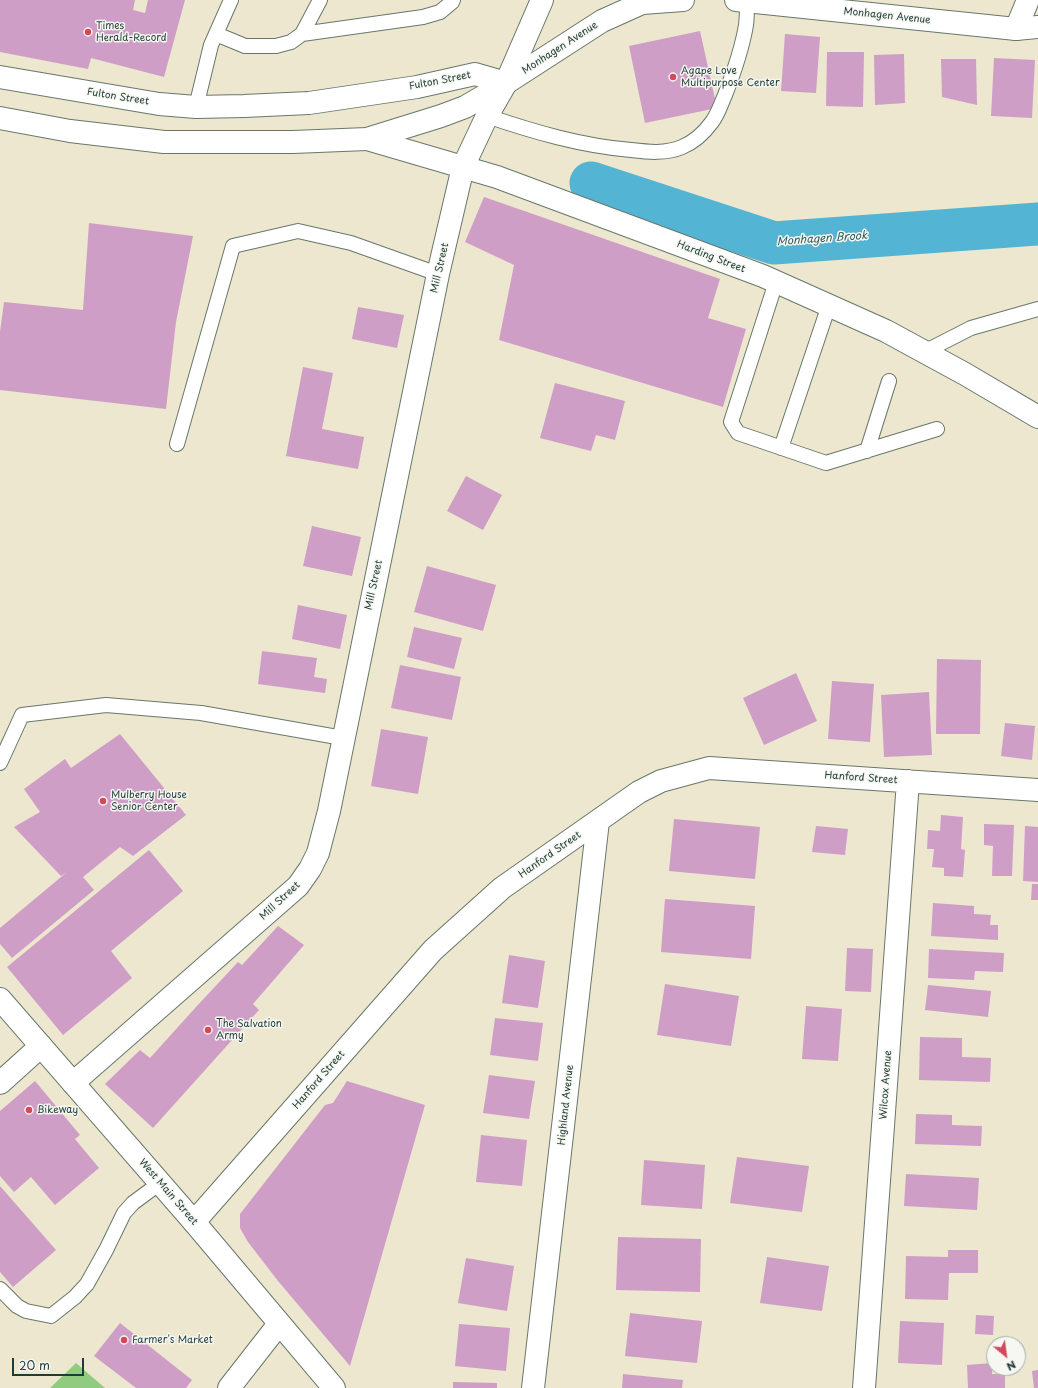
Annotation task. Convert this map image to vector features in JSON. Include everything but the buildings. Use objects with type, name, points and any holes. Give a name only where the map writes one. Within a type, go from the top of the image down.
[{"type":"street","name":"Mill Street","points":[[73,1083],[298,886],[310,869],[318,853],[329,811],[438,274],[463,167],[487,116],[506,83],[542,0]]},
{"type":"street","name":"Monhagen Avenue","points":[[506,83],[602,20],[642,3],[683,0]]},
{"type":"street","points":[[1016,29],[1028,0]]},
{"type":"street","name":"Monhagen Avenue","points":[[742,1],[1016,29],[1038,27]]},
{"type":"street","name":"Fulton Street","points":[[0,77],[159,104],[196,107],[309,102],[417,87],[475,74],[506,83]]},
{"type":"street","points":[[0,118],[70,131],[164,142],[293,142],[367,139],[465,107],[506,83]]},
{"type":"street","name":"Harding Street","points":[[367,139],[497,176],[776,282],[886,331],[965,374],[1038,417]]},
{"type":"street","name":"Hanford Street","points":[[194,1222],[433,950],[502,888],[639,792],[661,781],[709,768],[1038,790]]},
{"type":"street","name":"Wilcox Avenue","points":[[864,1388],[908,782]]},
{"type":"street","name":"Highland Avenue","points":[[533,1388],[598,821]]},
{"type":"street","name":"West Main Street","points":[[0,1000],[42,1046],[194,1222],[334,1388]]},
{"type":"street","points":[[0,1083],[42,1046]]},
{"type":"street","points":[[229,1388],[279,1324]]},
{"type":"lane","points":[[196,107],[211,45],[231,0]]},
{"type":"lane","points":[[216,34],[245,46],[276,46],[291,42],[302,34],[320,0]]},
{"type":"lane","points":[[302,34],[423,17],[440,12],[453,0]]},
{"type":"lane","points":[[487,116],[564,140],[611,148],[647,152],[666,152],[681,148],[702,134],[713,121],[735,71],[746,24],[742,1]]},
{"type":"lane","points":[[177,444],[233,246],[298,231],[351,243],[438,274]]},
{"type":"lane","points":[[776,282],[731,422],[738,433],[826,463],[937,429]]},
{"type":"lane","points":[[781,448],[830,305]]},
{"type":"lane","points":[[924,352],[971,328],[1038,309]]},
{"type":"lane","points":[[867,451],[889,381]]},
{"type":"lane","points":[[0,763],[22,715],[106,705],[202,713],[343,738]]},
{"type":"lane","points":[[0,1289],[17,1306],[26,1312],[51,1316],[75,1297],[87,1284],[124,1214],[133,1203],[160,1183]]},
{"type":"green space","points":[[76,1363],[105,1388],[50,1388]]},
{"type":"waterway","name":"Monhagen Brook","points":[[591,183],[774,243],[1038,224]]},
{"type":"place","name":"Times Herald-Record","points":[[88,32]]},
{"type":"place","name":"Agape Love Multipurpose Center","points":[[673,77]]},
{"type":"place","name":"Mulberry House Senior Center","points":[[103,801]]},
{"type":"place","name":"The Salvation Army","points":[[208,1030]]},
{"type":"place","name":"Bikeway","points":[[29,1110]]},
{"type":"place","name":"Farmer's Market","points":[[124,1340]]}]
